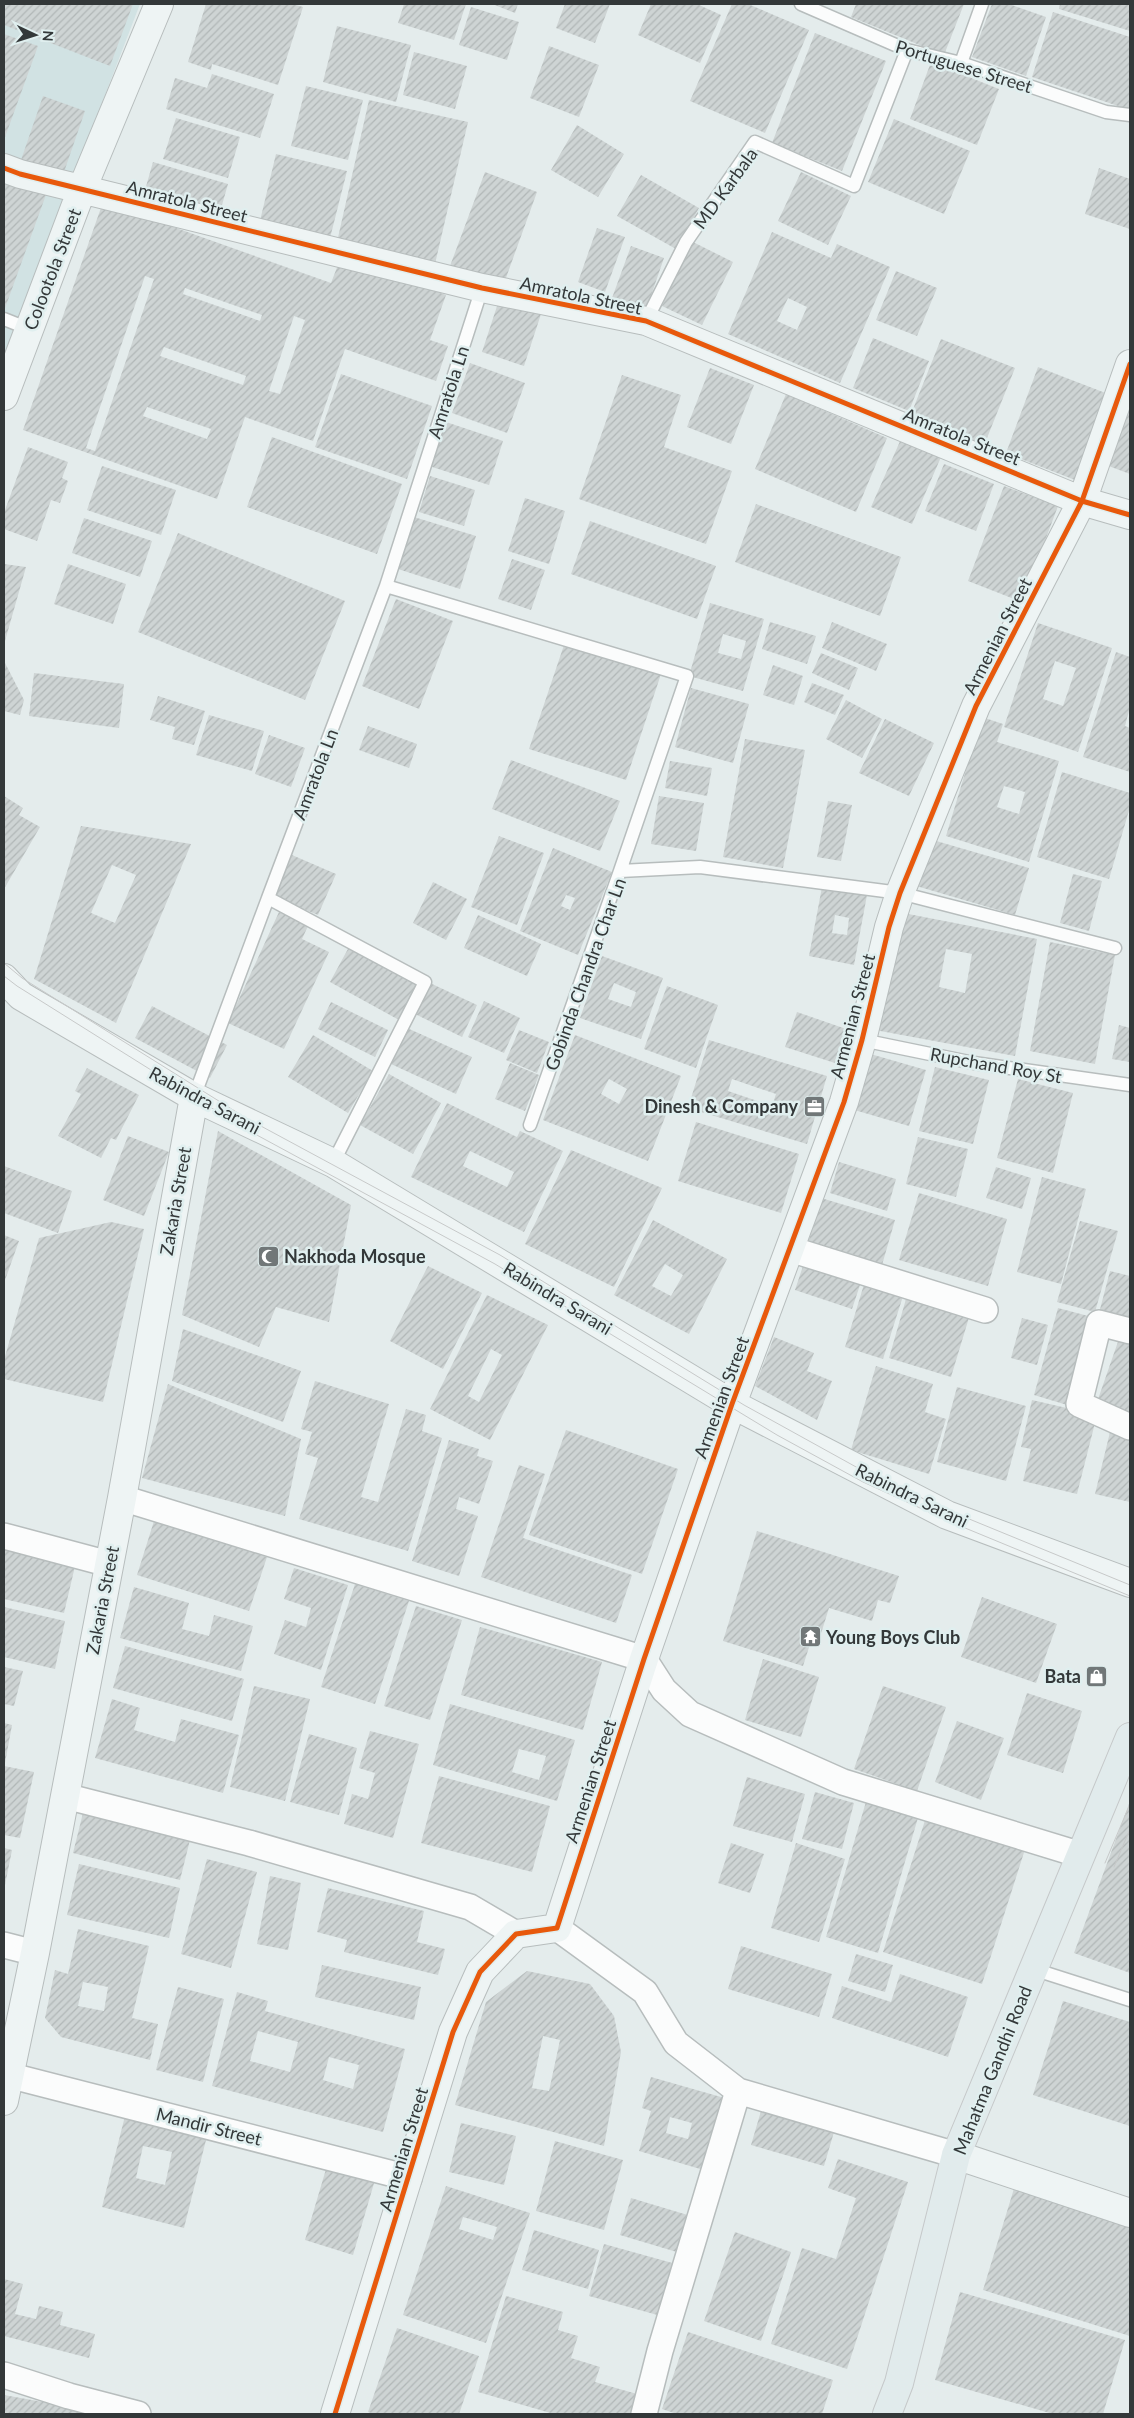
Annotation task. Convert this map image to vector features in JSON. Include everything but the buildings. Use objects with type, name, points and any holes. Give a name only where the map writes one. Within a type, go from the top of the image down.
[{"type":"main road","name":"Mahatma Gandhi Road","points":[[887,2414],[899,2383],[956,2155],[1130,1737]]},
{"type":"street","name":"Colootola Street","points":[[4,396],[82,189],[160,4]]},
{"type":"street","name":"Amratola Street","points":[[4,168],[482,288],[646,322],[1082,501],[1130,515]]},
{"type":"street","name":"Armenian Street","points":[[557,1928],[644,1659],[732,1404],[844,1102],[862,1040],[889,927],[900,893],[976,706],[1082,501],[1130,364]]},
{"type":"street","name":"Rabindra Sarani","points":[[4,978],[21,996],[194,1097],[333,1164],[732,1404],[947,1515],[1130,1583]]},
{"type":"street","name":"Zakaria Street","points":[[4,2101],[7,2075],[35,1953],[122,1498],[194,1097]]},
{"type":"street","points":[[790,1249],[985,1310]]},
{"type":"street","points":[[1130,1331],[1099,1323],[1079,1404],[1130,1427]]},
{"type":"street","points":[[122,1498],[644,1659],[664,1690],[690,1714],[843,1782],[1081,1855]]},
{"type":"street","points":[[4,1536],[109,1564]]},
{"type":"street","points":[[64,1796],[249,1843],[470,1908],[516,1934],[557,1928],[645,1992],[676,2044],[738,2090],[956,2155],[1130,2214]]},
{"type":"street","name":"Armenian Street","points":[[335,2414],[454,2032],[480,1972],[516,1934]]},
{"type":"street","points":[[4,1945],[35,1953]]},
{"type":"street","name":"Mandir Street","points":[[7,2075],[409,2178]]},
{"type":"street","points":[[644,2414],[660,2351],[738,2090]]},
{"type":"street","points":[[4,2375],[69,2396],[138,2414]]},
{"type":"lane","name":"Portuguese Street","points":[[801,4],[907,50],[961,63],[1106,112],[1130,115]]},
{"type":"lane","points":[[961,63],[982,4]]},
{"type":"lane","name":"MD Karbala","points":[[646,322],[686,242],[755,142],[854,186],[907,50]]},
{"type":"lane","name":"Amratola Ln","points":[[194,1097],[386,586],[482,288]]},
{"type":"lane","points":[[4,319],[30,329]]},
{"type":"lane","points":[[386,586],[687,676],[620,871]]},
{"type":"lane","name":"Gobinda Chandra Char Ln","points":[[530,1125],[620,871],[700,867],[900,893],[1115,948]]},
{"type":"lane","points":[[268,898],[425,982],[333,1164]]},
{"type":"lane","name":"Rupchand Roy St","points":[[862,1040],[974,1063],[1130,1085]]},
{"type":"lane","points":[[1033,1969],[1130,2000]]},
{"type":"shaded area","points":[[4,4],[140,4],[4,358]]},
{"type":"tram line","points":[[4,963],[22,978],[246,1118],[500,1255],[744,1405],[867,1473],[957,1514],[1130,1585]]},
{"type":"tram line","points":[[4,976],[242,1127],[495,1264],[777,1435],[863,1482],[953,1523],[1130,1596]]},
{"type":"tram line","points":[[1105,1863],[1130,1804]]},
{"type":"tram line","points":[[1114,1867],[1130,1829]]},
{"type":"cycle path","points":[[4,168],[20,174],[482,288],[646,321],[1082,501],[1130,515]]},
{"type":"cycle path","points":[[335,2414],[453,2032],[480,1972],[516,1934],[557,1928],[644,1659],[732,1404],[844,1102],[862,1040],[889,927],[900,893],[976,706],[1082,501],[1130,364]]},
{"type":"place","name":"Dinesh & Company","points":[[814,1106]]},
{"type":"place","name":"Nakhoda Mosque","points":[[268,1256]]},
{"type":"place","name":"Young Boys Club","points":[[810,1637]]},
{"type":"place","name":"Bata","points":[[1097,1676]]}]
